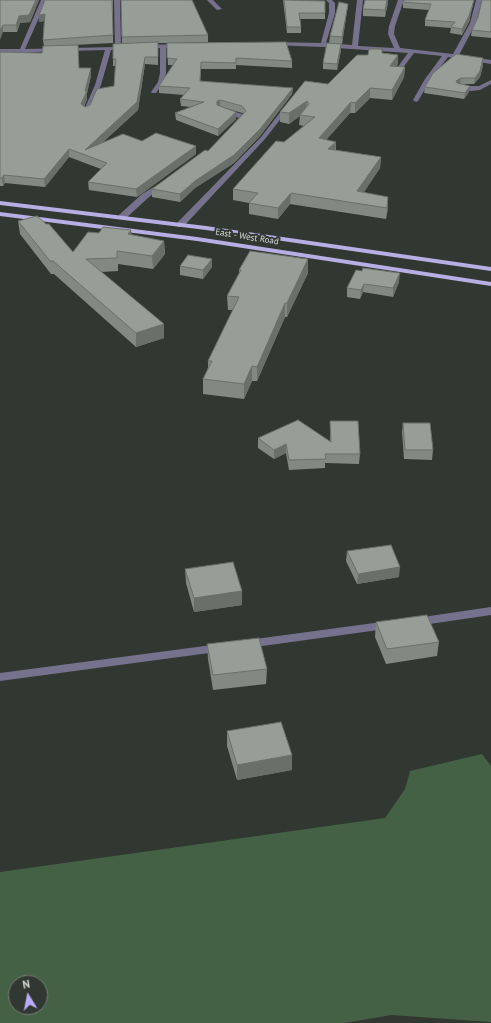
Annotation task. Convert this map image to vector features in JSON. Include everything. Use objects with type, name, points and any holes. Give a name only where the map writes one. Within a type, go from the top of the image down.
[{"type":"main road","name":"East - West Road","points":[[0,203],[122,217],[491,269]]},
{"type":"main road","name":"East - West Road","points":[[0,214],[197,239],[491,284]]},
{"type":"street","points":[[22,50],[44,0]]},
{"type":"street","points":[[117,0],[118,48]]},
{"type":"street","points":[[210,0],[219,9]]},
{"type":"street","points":[[355,47],[360,0]]},
{"type":"street","points":[[398,50],[391,34],[392,26],[401,0]]},
{"type":"street","points":[[455,56],[473,23],[479,0]]},
{"type":"street","points":[[323,45],[330,24],[329,2]]},
{"type":"street","points":[[264,44],[323,45],[398,50],[455,56],[491,62]]},
{"type":"street","points":[[0,59],[2,51],[186,46]]},
{"type":"street","points":[[154,92],[160,82],[162,73],[163,47]]},
{"type":"street","points":[[86,112],[98,85],[109,48]]},
{"type":"street","points":[[400,68],[412,52]]},
{"type":"street","points":[[416,100],[428,79],[446,55]]},
{"type":"street","points":[[460,88],[480,88],[491,82]]},
{"type":"street","points":[[180,225],[263,138],[280,118],[289,103]]},
{"type":"street","points":[[220,110],[240,115],[242,118],[226,134]]},
{"type":"street","points":[[122,217],[145,196],[168,181]]},
{"type":"street","points":[[0,677],[491,611]]},
{"type":"green space","points":[[482,754],[491,766],[491,1022],[391,1015],[345,1023],[0,1023],[0,872],[385,818],[405,789],[410,771]]},
{"type":"building","points":[[0,0],[36,0],[29,15],[19,16],[16,25],[3,25],[0,31]]},
{"type":"building","points":[[45,0],[112,0],[113,35],[43,40],[45,14],[39,15]]},
{"type":"building","points":[[121,0],[192,0],[208,35],[122,37]]},
{"type":"building","points":[[284,0],[325,1],[325,13],[299,13],[301,27],[287,27]]},
{"type":"building","points":[[365,0],[387,0],[385,10],[363,9]]},
{"type":"building","points":[[404,0],[474,0],[469,16],[462,29],[451,27],[455,22],[425,20],[431,4],[403,2]]},
{"type":"building","points":[[482,0],[491,0],[491,32],[472,30],[478,17]]},
{"type":"building","points":[[339,2],[348,4],[342,37],[330,36]]},
{"type":"building","points":[[158,42],[158,57],[145,57],[137,102],[85,150],[123,134],[142,141],[156,133],[196,146],[136,189],[88,182],[107,163],[69,149],[44,179],[4,175],[0,178],[0,52],[42,53],[43,46],[78,45],[79,68],[91,68],[85,91],[87,91],[81,104],[85,107],[90,105],[97,89],[114,86],[116,59],[113,59],[113,44]]},
{"type":"building","points":[[286,42],[292,61],[236,58],[236,63],[201,62],[200,81],[293,88],[260,129],[234,155],[195,181],[180,194],[152,189],[205,150],[208,151],[246,111],[242,106],[220,100],[217,101],[217,105],[236,112],[218,129],[175,113],[204,102],[180,99],[190,88],[159,86],[177,59],[167,58],[167,43]]},
{"type":"building","points":[[327,43],[341,44],[337,64],[323,63]]},
{"type":"building","points":[[369,49],[382,49],[382,53],[398,55],[390,66],[405,67],[392,90],[370,88],[355,103],[351,102],[319,138],[336,142],[328,149],[381,157],[357,191],[388,197],[387,208],[291,193],[278,208],[249,203],[258,193],[233,189],[276,141],[284,142],[315,117],[300,115],[309,104],[307,101],[289,113],[280,112],[305,81],[328,84],[357,55],[368,55]]},
{"type":"building","points":[[456,54],[483,58],[480,71],[475,78],[461,78],[456,81],[457,83],[470,86],[465,93],[425,87],[433,73]]},
{"type":"building","points":[[37,216],[46,224],[49,224],[73,252],[88,232],[99,233],[103,227],[131,230],[128,234],[164,241],[152,256],[117,251],[117,258],[86,259],[164,324],[136,333],[53,261],[50,261],[18,221]]},
{"type":"building","points":[[250,251],[308,259],[287,303],[285,303],[257,367],[252,366],[244,384],[203,379],[212,361],[208,361],[239,297],[227,296]]},
{"type":"building","points":[[188,255],[212,259],[203,270],[180,266]]},
{"type":"building","points":[[363,268],[400,273],[393,288],[364,284],[361,290],[347,288],[356,270],[362,271]]},
{"type":"building","points":[[298,420],[331,442],[330,421],[358,421],[360,454],[325,454],[326,459],[289,460],[286,444],[274,450],[258,438]]},
{"type":"building","points":[[403,423],[430,423],[433,450],[405,450]]},
{"type":"building","points":[[391,545],[400,567],[358,574],[347,551]]},
{"type":"building","points":[[233,562],[242,591],[194,598],[185,569]]},
{"type":"building","points":[[427,615],[439,642],[387,649],[376,622]]},
{"type":"building","points":[[259,638],[267,669],[213,675],[207,644]]},
{"type":"building","points":[[281,722],[292,755],[237,765],[227,731]]}]
